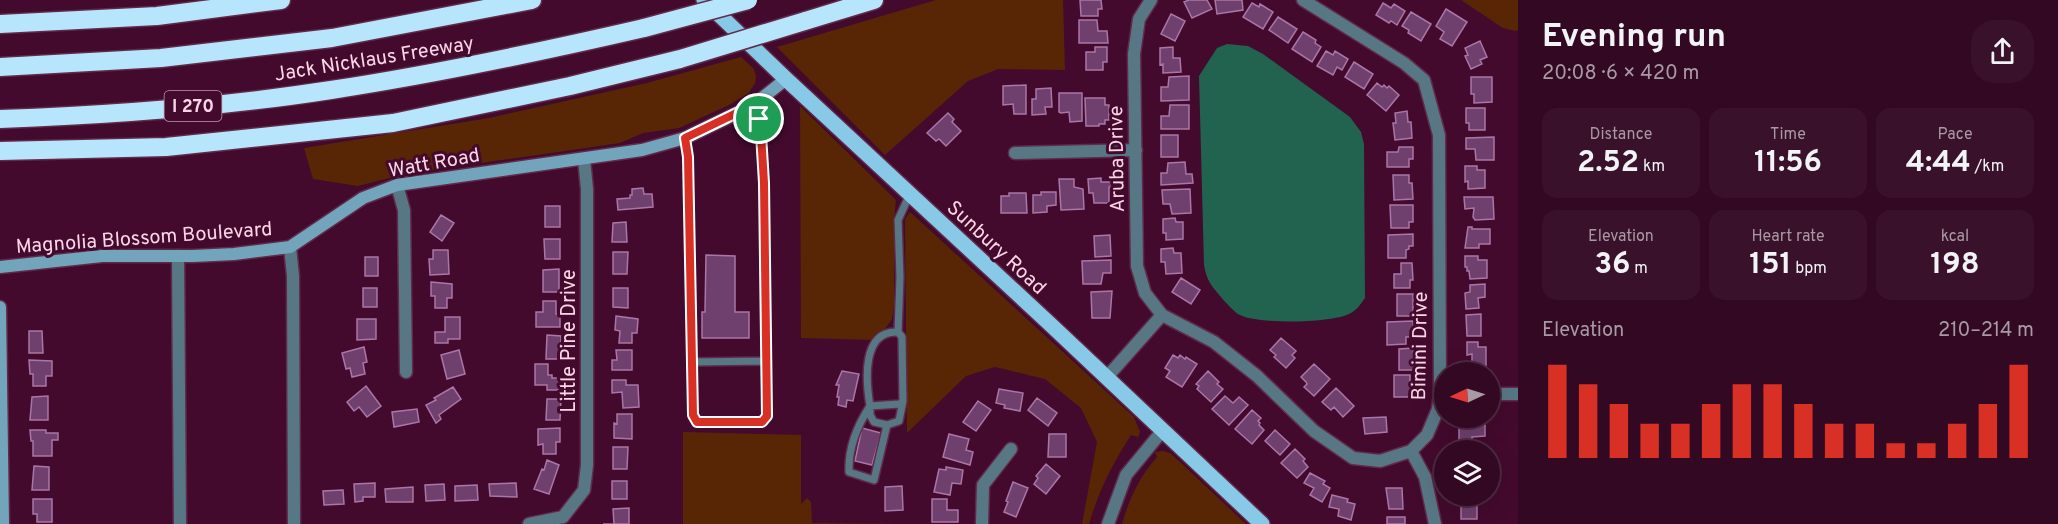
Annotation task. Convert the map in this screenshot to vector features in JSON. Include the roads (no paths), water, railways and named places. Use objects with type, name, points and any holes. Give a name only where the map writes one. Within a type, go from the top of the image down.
[{"type":"highway","points":[[0,24],[158,16],[281,0]]},
{"type":"highway","name":"Jack Nicklaus Freeway","points":[[0,68],[161,58],[322,39],[532,0]]},
{"type":"highway","name":"Jack Nicklaus Freeway","points":[[0,119],[165,109],[330,90],[526,55],[644,28],[748,0]]},
{"type":"highway","points":[[0,151],[166,147],[393,123],[570,86],[680,58],[874,0]]},
{"type":"main road","name":"Sunbury Road","points":[[704,0],[1262,524]]},
{"type":"street","name":"Aruba Drive","points":[[1151,0],[1139,19],[1134,54],[1137,266],[1146,292],[1162,315]]},
{"type":"street","name":"Bimini Drive","points":[[1303,0],[1404,63],[1424,80],[1439,135],[1442,362]]},
{"type":"street","name":"Watt Road","points":[[290,247],[363,198],[397,185],[642,150],[685,138],[751,106],[786,79]]},
{"type":"street","points":[[1016,153],[1136,150]]},
{"type":"street","name":"Little Pine Drive","points":[[565,520],[584,490],[587,465],[587,189],[584,159]]},
{"type":"street","points":[[397,185],[404,210],[406,372]]},
{"type":"street","points":[[290,247],[293,276],[294,524]]},
{"type":"street","name":"Magnolia Blossom Boulevard","points":[[0,267],[102,256],[234,254],[290,247]]},
{"type":"street","points":[[178,256],[180,524]]},
{"type":"street","points":[[0,307],[3,524]]},
{"type":"street","points":[[1107,377],[1162,315],[1214,342],[1257,376],[1314,431],[1353,458],[1380,461],[1411,451],[1425,477],[1435,524]]},
{"type":"street","points":[[1500,394],[1518,394]]},
{"type":"street","name":"Bimini Drive","points":[[1411,451],[1427,435],[1434,418]]},
{"type":"street","points":[[1108,524],[1126,475],[1163,430]]},
{"type":"street","points":[[982,524],[983,485],[1011,449]]},
{"type":"street","points":[[529,524],[565,520]]},
{"type":"lane","points":[[685,138],[688,157],[693,415],[697,422],[762,422],[767,416],[764,183],[759,119],[751,106]]},
{"type":"lane","points":[[898,332],[890,332],[882,336],[871,349],[868,358],[867,388],[870,415],[874,422],[887,425],[899,421],[903,401],[902,337],[898,332],[898,220],[910,194]]},
{"type":"lane","points":[[692,362],[765,361]]},
{"type":"lane","points":[[870,406],[900,404],[903,401]]},
{"type":"lane","points":[[870,406],[857,426],[848,459],[849,472],[874,480],[887,425]]}]
